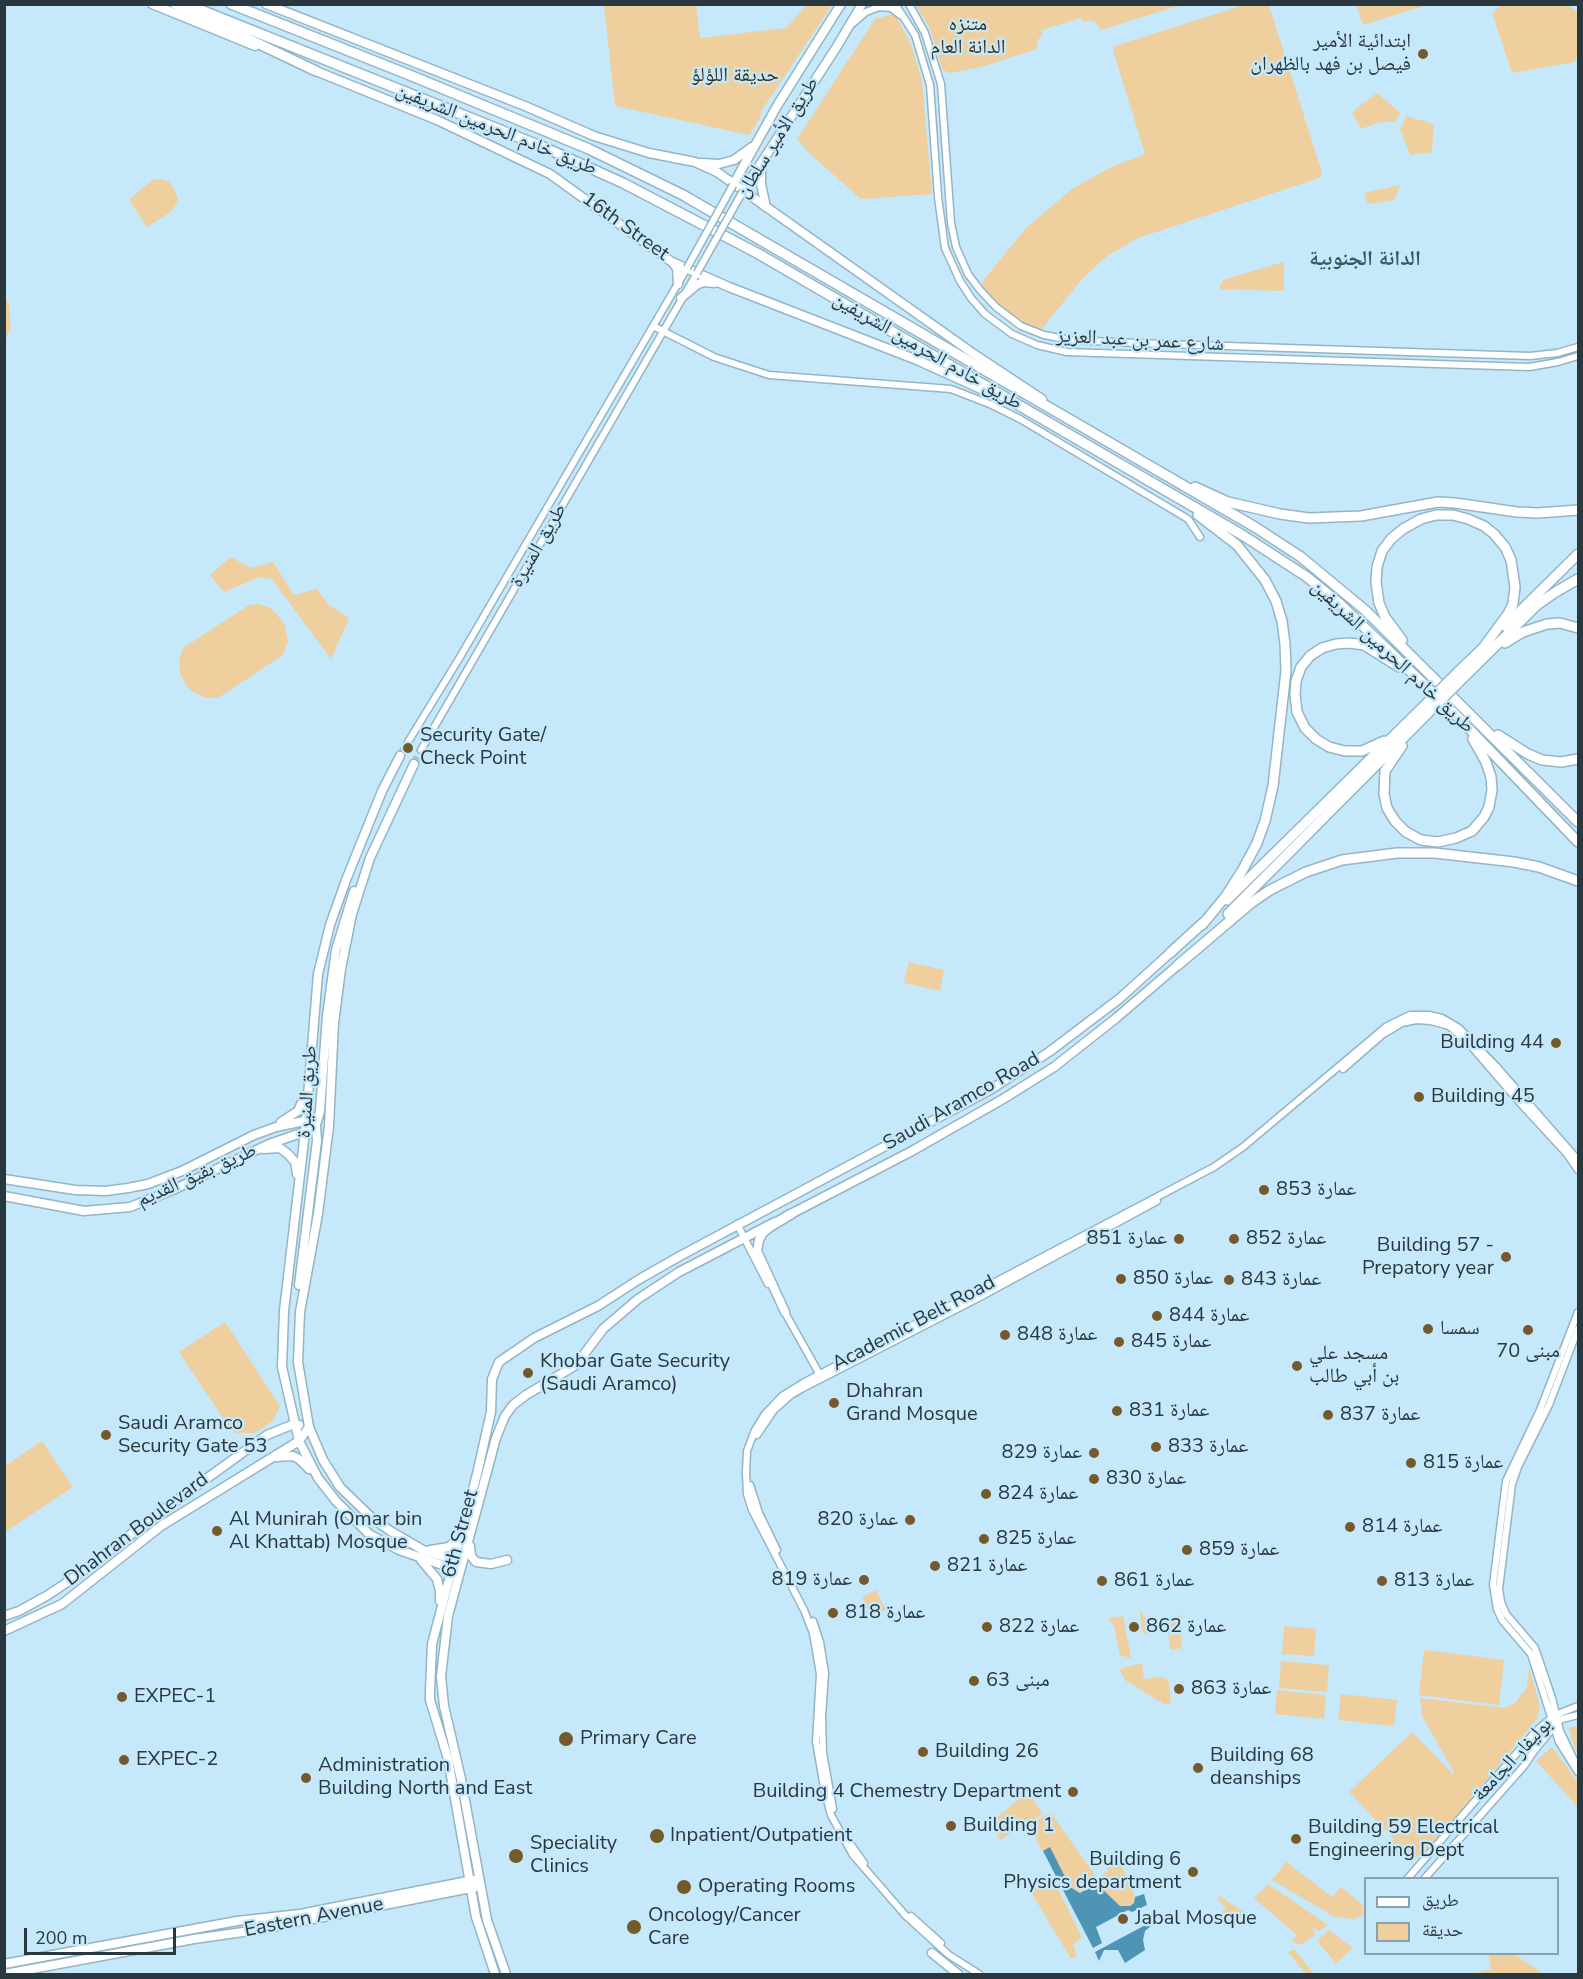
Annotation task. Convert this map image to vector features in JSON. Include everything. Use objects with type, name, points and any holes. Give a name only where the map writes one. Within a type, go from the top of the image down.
[{"type":"highway","points":[[175,4],[316,71]]},
{"type":"highway","name":"طريق خادم الحرمين الشريفين","points":[[186,4],[548,149],[623,183],[757,253],[1244,536],[1307,577],[1340,603],[1455,714],[1578,842]]},
{"type":"highway","name":"طريق خادم الحرمين الشريفين","points":[[231,4],[567,140],[683,195],[1255,527],[1301,557],[1365,610],[1578,822]]},
{"type":"highway","points":[[1142,460],[1228,502],[1309,518],[1361,516],[1438,502],[1517,512],[1578,510]]},
{"type":"highway","points":[[1157,485],[1238,545],[1254,564],[1276,601],[1285,644],[1286,671],[1281,729],[1273,786],[1265,821],[1257,843],[1242,871],[1226,896],[1202,925]]},
{"type":"highway","points":[[1178,965],[1460,675],[1508,614],[1513,604],[1515,587],[1511,560],[1504,547],[1484,526],[1453,514],[1421,519],[1402,529],[1382,551],[1377,567],[1376,582],[1379,603],[1385,617],[1426,670]]},
{"type":"highway","points":[[1483,648],[1578,554]]},
{"type":"highway","points":[[1484,659],[1537,605],[1554,592],[1578,579]]},
{"type":"highway","points":[[1460,675],[1508,641],[1536,626],[1560,623],[1578,628]]},
{"type":"highway","points":[[1420,682],[1364,645],[1336,644],[1322,648],[1300,667],[1294,694],[1297,712],[1305,728],[1329,747],[1345,751],[1362,752],[1374,747],[1425,711]]},
{"type":"highway","points":[[1425,711],[1389,762],[1383,782],[1384,794],[1391,815],[1406,832],[1420,840],[1438,842],[1472,831],[1484,818],[1492,790],[1486,762],[1476,742],[1455,714]]},
{"type":"highway","points":[[1170,953],[1202,925],[1411,719]]},
{"type":"highway","points":[[1476,720],[1511,744],[1542,760],[1561,762],[1578,759]]},
{"type":"highway","points":[[1178,965],[1228,921],[1270,890],[1306,872],[1342,860],[1397,853],[1435,853],[1515,862],[1539,867],[1578,881]]},
{"type":"highway","points":[[771,1226],[791,1214]]},
{"type":"main road","name":"16th Street","points":[[152,4],[436,120],[550,174],[672,262],[729,287]]},
{"type":"main road","points":[[266,4],[525,106],[594,136],[649,153],[719,164],[734,160],[754,145]]},
{"type":"main road","name":"طريق الأمير سلطان","points":[[733,185],[754,145],[841,4]]},
{"type":"main road","name":"طريق الأمير سلطان","points":[[743,191],[862,4]]},
{"type":"main road","points":[[695,162],[717,172],[971,352],[1108,441]]},
{"type":"main road","points":[[762,162],[761,184],[766,207]]},
{"type":"main road","points":[[672,262],[677,268],[678,284]]},
{"type":"main road","points":[[681,298],[704,282],[729,287],[917,360],[1027,410]]},
{"type":"main road","name":"طريق المنيرة","points":[[318,1478],[299,1441],[282,1367],[284,1311],[305,1132],[318,974],[330,926],[346,880],[382,791],[400,756]]},
{"type":"main road","name":"طريق المنيرة","points":[[309,1427],[298,1362],[300,1312],[318,1214],[329,1126],[334,1023],[341,969],[352,914],[370,858],[414,764]]},
{"type":"main road","points":[[300,1312],[299,1285],[317,1141],[315,1125],[320,1111],[327,1016],[336,950],[355,889],[370,858]]},
{"type":"main road","name":"Saudi Aramco Road","points":[[737,1224],[990,1090],[1058,1046],[1119,999],[1170,953]]},
{"type":"main road","name":"Saudi Aramco Road","points":[[744,1237],[912,1151],[1003,1100],[1046,1072],[1115,1019],[1178,965]]},
{"type":"main road","points":[[254,1135],[298,1112],[310,1077]]},
{"type":"main road","points":[[306,1120],[315,1125]]},
{"type":"main road","name":"طريق بقيق القديم","points":[[4,1179],[75,1190],[106,1191],[128,1188],[148,1184],[182,1171],[254,1135],[306,1120]]},
{"type":"main road","name":"طريق بقيق القديم","points":[[4,1196],[84,1211],[122,1208],[159,1197],[251,1152],[305,1132],[315,1125]]},
{"type":"main road","points":[[251,1152],[270,1148],[284,1150],[295,1162],[299,1185]]},
{"type":"main road","name":"6th Street","points":[[495,1974],[476,1917],[475,1883],[461,1779],[444,1706],[441,1676],[448,1616],[466,1518],[491,1412],[491,1388],[495,1370],[502,1360],[534,1338],[598,1306],[638,1280],[737,1224]]},
{"type":"main road","points":[[771,1226],[759,1240],[758,1251],[785,1312]]},
{"type":"main road","name":"6th Street","points":[[506,1974],[475,1883],[448,1759],[430,1700],[432,1644],[440,1614],[470,1538],[496,1438],[505,1416],[513,1406],[526,1395],[576,1365],[603,1329],[638,1299],[679,1272],[744,1237]]},
{"type":"main road","points":[[294,1424],[309,1427]]},
{"type":"main road","name":"Dhahran Boulevard","points":[[4,1616],[48,1596],[267,1435],[294,1424]]},
{"type":"main road","points":[[4,1631],[62,1604],[161,1526],[299,1441],[309,1427]]},
{"type":"main road","points":[[309,1427],[323,1460],[340,1487],[373,1519],[421,1554],[437,1579],[440,1591],[440,1614]]},
{"type":"main road","points":[[270,1458],[293,1456],[306,1464],[346,1512],[369,1534],[399,1550],[421,1554],[458,1566]]},
{"type":"main road","points":[[421,1554],[452,1545],[466,1518]]},
{"type":"main road","points":[[470,1538],[470,1552],[476,1562],[491,1564],[507,1560]]},
{"type":"main road","name":"Eastern Avenue","points":[[4,1964],[237,1921],[300,1914],[475,1883]]},
{"type":"main road","name":"Eastern Avenue","points":[[5,1974],[184,1940],[257,1930],[475,1883]]},
{"type":"main road","points":[[932,1953],[958,1974]]},
{"type":"street","points":[[895,4],[911,27],[930,85],[939,208],[945,248],[960,281],[971,298],[985,314],[1012,333],[1037,345],[1067,352],[1529,367],[1578,356]]},
{"type":"street","name":"شارع عمر بن عبد العزيز","points":[[909,4],[925,33],[941,84],[951,223],[956,247],[968,274],[980,290],[996,307],[1021,326],[1044,335],[1071,340],[1135,343],[1530,356],[1557,353],[1578,346]]},
{"type":"street","points":[[849,26],[873,8],[886,7],[896,11],[911,27]]},
{"type":"street","name":"طريق المنيرة","points":[[408,742],[678,284],[733,185]]},
{"type":"street","name":"طريق الأمير سلطان","points":[[681,298],[743,191]]},
{"type":"street","name":"طريق المنيرة","points":[[421,750],[681,298]]},
{"type":"street","points":[[653,326],[714,357],[769,375],[951,389],[1020,419],[1188,519],[1200,537]]},
{"type":"street","name":"Academic Belt Road","points":[[979,1974],[949,1955],[919,1930],[859,1863],[836,1827],[825,1794],[816,1742],[820,1684],[817,1649],[804,1610],[752,1510],[747,1494],[747,1451],[765,1414],[783,1396],[1214,1167],[1243,1147],[1387,1026],[1410,1015],[1442,1018],[1459,1028],[1496,1066],[1578,1160]]},
{"type":"street","name":"Academic Belt Road","points":[[985,1974],[950,1951],[910,1916],[842,1833],[830,1797],[823,1753],[822,1717],[825,1685],[820,1642],[810,1614],[759,1513],[749,1475],[749,1457],[754,1441],[768,1417],[791,1395],[820,1376],[980,1297],[1224,1166],[1382,1035],[1402,1023],[1416,1020],[1431,1021],[1449,1026],[1466,1040],[1567,1154],[1578,1170]]},
{"type":"street","points":[[737,1224],[778,1303],[820,1376]]},
{"type":"street","points":[[1578,1312],[1540,1410],[1506,1482],[1493,1585],[1502,1620],[1531,1654],[1563,1750],[1578,1772]]},
{"type":"street","points":[[1578,1329],[1549,1405],[1512,1484],[1500,1580],[1503,1608],[1535,1648],[1552,1698],[1554,1721],[1578,1766]]},
{"type":"street","name":"بوليفار الجامعة","points":[[1409,1877],[1536,1731],[1578,1706]]},
{"type":"street","name":"بوليفار الجامعة","points":[[1426,1877],[1524,1766],[1554,1721],[1578,1715]]},
{"type":"green space","points":[[1356,4],[1427,5],[1363,25]]},
{"type":"green space","points":[[1503,4],[1566,5],[1574,9],[1578,13],[1578,56],[1574,62],[1512,73],[1492,13]]},
{"type":"green space","name":"حديقة اللؤلؤ","points":[[604,5],[696,5],[700,38],[786,28],[807,5],[832,5],[762,110],[759,120],[749,135],[615,106]]},
{"type":"green space","name":"متنزه الدانة العام","points":[[916,5],[1181,5],[1101,30],[1094,21],[1083,21],[1080,18],[1042,30],[1042,35],[1037,41],[1037,49],[981,67],[949,73],[942,69],[930,29]]},
{"type":"green space","points":[[1244,5],[1269,5],[1322,173],[1319,178],[1138,238],[1107,256],[1081,280],[1042,329],[1027,324],[1012,315],[988,294],[982,282],[1026,228],[1072,189],[1109,168],[1145,154],[1113,50],[1115,46]]},
{"type":"green space","points":[[893,14],[911,44],[922,81],[932,194],[861,199],[808,152],[797,139],[875,19]]},
{"type":"green space","points":[[1377,93],[1400,113],[1395,122],[1380,122],[1361,129],[1352,112]]},
{"type":"green space","points":[[1406,116],[1434,124],[1432,152],[1410,155],[1400,129]]},
{"type":"green space","points":[[152,180],[168,181],[174,189],[178,198],[176,205],[169,213],[147,227],[129,200]]},
{"type":"green space","points":[[1400,185],[1394,200],[1368,204],[1364,193]]},
{"type":"green space","points":[[1283,262],[1283,291],[1220,289],[1223,280]]},
{"type":"green space","points":[[5,296],[9,306],[11,327],[5,341]]},
{"type":"green space","points":[[231,557],[251,568],[273,562],[294,595],[317,589],[329,605],[349,618],[331,659],[272,579],[260,577],[224,592],[210,575]]},
{"type":"green space","points":[[258,604],[271,608],[284,623],[288,641],[283,655],[218,698],[205,698],[192,691],[186,686],[180,673],[179,660],[183,648],[249,605]]},
{"type":"green space","points":[[909,962],[944,970],[940,991],[904,983]]},
{"type":"green space","points":[[225,1322],[280,1406],[273,1421],[255,1433],[236,1433],[231,1430],[179,1352]]},
{"type":"green space","points":[[42,1441],[73,1487],[5,1532],[5,1466]]},
{"type":"green space","points":[[876,1590],[886,1610],[872,1617],[862,1597]]},
{"type":"green space","points":[[1139,1609],[1153,1629],[1146,1635],[1143,1633]]},
{"type":"green space","points":[[1182,1614],[1181,1632],[1168,1634],[1166,1625]]},
{"type":"green space","points":[[1123,1616],[1131,1658],[1120,1655],[1114,1626],[1108,1618]]},
{"type":"green space","points":[[1284,1626],[1316,1629],[1314,1656],[1282,1654]]},
{"type":"green space","points":[[1181,1633],[1182,1648],[1171,1650],[1168,1636]]},
{"type":"green space","points":[[1424,1650],[1504,1660],[1499,1705],[1419,1695]]},
{"type":"green space","points":[[1281,1661],[1329,1665],[1327,1692],[1279,1688]]},
{"type":"green space","points":[[1142,1663],[1144,1679],[1162,1677],[1169,1681],[1171,1703],[1164,1704],[1125,1680],[1120,1670],[1122,1668]]},
{"type":"green space","points":[[1529,1667],[1540,1706],[1537,1719],[1429,1849],[1414,1859],[1398,1856],[1385,1850],[1393,1839],[1391,1835],[1415,1811],[1389,1834],[1349,1792],[1412,1732],[1453,1774],[1454,1772],[1422,1716],[1420,1698],[1504,1708],[1515,1703],[1527,1687]]},
{"type":"green space","points":[[1277,1690],[1326,1695],[1324,1719],[1275,1714]]},
{"type":"green space","points":[[1341,1694],[1397,1700],[1394,1726],[1338,1720]]},
{"type":"green space","points":[[1578,1725],[1578,1753],[1569,1728]]},
{"type":"green space","points":[[1552,1747],[1578,1782],[1578,1807],[1536,1761]]},
{"type":"green space","points":[[1028,1792],[1043,1814],[1000,1840],[992,1821]]},
{"type":"green space","points":[[1051,1813],[1097,1878],[1108,1871],[1105,1864],[1118,1857],[1135,1897],[1134,1903],[1130,1906],[1120,1906],[1097,1884],[1080,1893],[1070,1887],[1050,1848],[1042,1851],[1029,1824]]},
{"type":"green space","points":[[1286,1862],[1332,1897],[1341,1887],[1363,1905],[1363,1915],[1354,1919],[1335,1917],[1272,1880]]},
{"type":"green space","points":[[1268,1884],[1328,1925],[1319,1931],[1312,1927],[1315,1935],[1300,1945],[1292,1941],[1297,1935],[1254,1898]]},
{"type":"green space","points":[[1056,1885],[1082,1937],[1073,1945],[1077,1956],[1071,1959],[1028,1887]]},
{"type":"green space","points":[[1220,1896],[1245,1913],[1232,1928],[1217,1918],[1226,1908],[1217,1899]]},
{"type":"green space","points":[[1329,1930],[1353,1948],[1336,1963],[1317,1941]]},
{"type":"green space","points":[[1294,1949],[1314,1974],[1306,1974],[1288,1952]]},
{"type":"green space","points":[[1488,1955],[1515,1955],[1544,1974],[1476,1973],[1491,1969]]},
{"type":"water","points":[[1050,1847],[1070,1887],[1080,1893],[1097,1884],[1120,1906],[1130,1906],[1134,1903],[1135,1897],[1144,1894],[1147,1905],[1132,1912],[1128,1910],[1096,1927],[1102,1943],[1093,1948],[1043,1851]]},
{"type":"water","points":[[1151,1922],[1152,1925],[1145,1931],[1143,1940],[1145,1950],[1125,1963],[1118,1950],[1104,1950],[1099,1961],[1095,1952]]},
{"type":"tunnel","points":[[400,756],[408,742]]},
{"type":"tunnel","points":[[414,764],[421,750]]},
{"type":"place","name":"ابتدائية الأمير فيصل بن فهد بالظهران","points":[[1423,54]]},
{"type":"place","name":"Security Gate/ Check Point","points":[[408,748]]},
{"type":"place","name":"Building 44","points":[[1556,1043]]},
{"type":"place","name":"Building 45","points":[[1419,1097]]},
{"type":"place","name":"عمارة 853","points":[[1264,1190]]},
{"type":"place","name":"عمارة 851","points":[[1179,1239]]},
{"type":"place","name":"عمارة 852","points":[[1234,1239]]},
{"type":"place","name":"Building 57 - Prepatory year","points":[[1506,1257]]},
{"type":"place","name":"عمارة 850","points":[[1121,1279]]},
{"type":"place","name":"عمارة 843","points":[[1229,1280]]},
{"type":"place","name":"عمارة 844","points":[[1157,1316]]},
{"type":"place","name":"سمسا","points":[[1428,1329]]},
{"type":"place","name":"مبنى 70","points":[[1528,1330]]},
{"type":"place","name":"عمارة 848","points":[[1005,1335]]},
{"type":"place","name":"عمارة 845","points":[[1119,1342]]},
{"type":"place","name":"مسجد علي بن أبي طالب","points":[[1297,1366]]},
{"type":"place","name":"Khobar Gate Security (Saudi Aramco)","points":[[528,1373]]},
{"type":"place","name":"Dhahran Grand Mosque","points":[[834,1403]]},
{"type":"place","name":"عمارة 831","points":[[1117,1411]]},
{"type":"place","name":"عمارة 837","points":[[1328,1415]]},
{"type":"place","name":"Saudi Aramco Security Gate 53","points":[[106,1435]]},
{"type":"place","name":"عمارة 833","points":[[1156,1447]]},
{"type":"place","name":"عمارة 829","points":[[1094,1453]]},
{"type":"place","name":"عمارة 815","points":[[1411,1463]]},
{"type":"place","name":"عمارة 830","points":[[1094,1479]]},
{"type":"place","name":"عمارة 824","points":[[986,1494]]},
{"type":"place","name":"عمارة 820","points":[[910,1520]]},
{"type":"place","name":"عمارة 814","points":[[1350,1527]]},
{"type":"place","name":"Al Munirah (Omar bin Al Khattab) Mosque","points":[[217,1531]]},
{"type":"place","name":"عمارة 825","points":[[984,1539]]},
{"type":"place","name":"عمارة 859","points":[[1187,1550]]},
{"type":"place","name":"عمارة 821","points":[[935,1566]]},
{"type":"place","name":"عمارة 819","points":[[864,1580]]},
{"type":"place","name":"عمارة 861","points":[[1102,1581]]},
{"type":"place","name":"عمارة 813","points":[[1382,1581]]},
{"type":"place","name":"عمارة 818","points":[[833,1613]]},
{"type":"place","name":"عمارة 822","points":[[987,1627]]},
{"type":"place","name":"عمارة 862","points":[[1134,1627]]},
{"type":"place","name":"مبنى 63","points":[[974,1681]]},
{"type":"place","name":"عمارة 863","points":[[1179,1689]]},
{"type":"place","name":"EXPEC-1","points":[[122,1697]]},
{"type":"place","name":"Primary Care","points":[[566,1739]]},
{"type":"place","name":"Building 26","points":[[923,1752]]},
{"type":"place","name":"EXPEC-2","points":[[124,1760]]},
{"type":"place","name":"Building 68 deanships","points":[[1198,1768]]},
{"type":"place","name":"Administration Building North and East","points":[[306,1778]]},
{"type":"place","name":"Building 4 Chemestry Department","points":[[1073,1792]]},
{"type":"place","name":"Building 1","points":[[951,1826]]},
{"type":"place","name":"Inpatient/Outpatient","points":[[657,1836]]},
{"type":"place","name":"Building 59 Electrical Engineering Dept","points":[[1296,1839]]},
{"type":"place","name":"Speciality Clinics","points":[[516,1856]]},
{"type":"place","name":"Building 6 Physics department","points":[[1193,1872]]},
{"type":"place","name":"Operating Rooms","points":[[684,1887]]},
{"type":"place","name":"Jabal Mosque","points":[[1123,1919]]},
{"type":"place","name":"Oncology/Cancer Care","points":[[634,1927]]},
{"type":"district","name":"الدانة الجنوبية","points":[[1365,260]]}]
